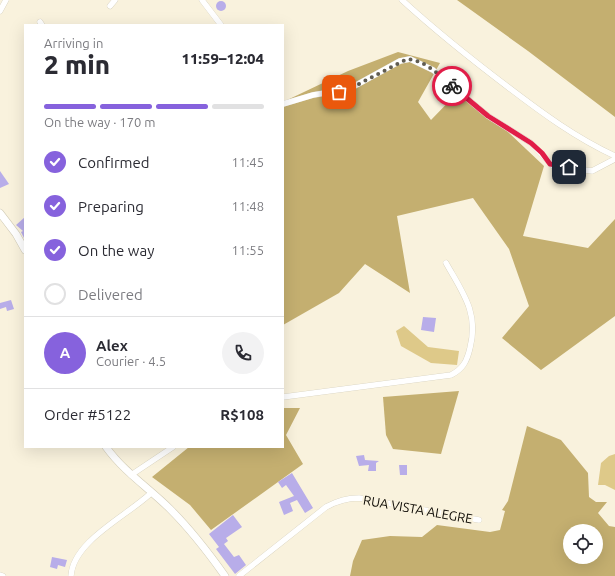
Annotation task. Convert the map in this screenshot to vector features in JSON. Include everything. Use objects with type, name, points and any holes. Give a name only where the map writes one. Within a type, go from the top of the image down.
[{"type":"street","points":[[0,11],[6,0]]},
{"type":"street","points":[[110,6],[115,0]]},
{"type":"street","points":[[202,0],[219,24]]},
{"type":"street","points":[[402,0],[438,33],[532,105],[594,147],[615,157]]},
{"type":"street","points":[[284,104],[313,95],[348,89],[404,60],[410,59],[433,70],[488,116],[531,143],[553,166],[578,167],[592,171],[615,157]]},
{"type":"street","points":[[0,213],[16,234],[24,248]]},
{"type":"street","points":[[284,397],[451,375],[462,368],[468,357],[474,327],[471,310],[446,263]]},
{"type":"street","points":[[107,448],[113,457],[170,509],[193,534],[225,576]]},
{"type":"street","points":[[132,475],[172,448]]},
{"type":"street","points":[[71,576],[73,563],[86,544],[152,493]]},
{"type":"street","name":"RUA VISTA ALEGRE","points":[[239,576],[326,507],[337,501],[349,498],[359,498],[479,520]]},
{"type":"shaded area","points":[[457,0],[615,0],[615,117],[528,51]]},
{"type":"shaded area","points":[[398,52],[440,63],[418,102],[431,120],[460,90],[544,166],[523,236],[588,248],[615,219],[615,316],[541,370],[502,338],[529,306],[509,249],[473,198],[397,216],[410,293],[365,264],[339,293],[284,324],[284,102],[348,71]]},
{"type":"shaded area","points":[[404,326],[428,347],[459,351],[457,365],[431,363],[401,346],[396,331]]},
{"type":"shaded area","points":[[459,391],[441,454],[393,449],[386,435],[383,397]]},
{"type":"shaded area","points":[[284,408],[300,408],[286,435],[303,464],[211,530],[190,505],[152,477],[188,448],[284,448]]},
{"type":"shaded area","points":[[527,426],[561,440],[588,473],[589,497],[596,502],[607,502],[598,513],[609,526],[615,527],[615,576],[350,576],[353,561],[362,540],[390,536],[422,537],[437,525],[490,532],[500,530],[505,511],[502,510],[508,501]]},
{"type":"shaded area","points":[[615,454],[615,490],[605,485],[598,485],[601,463],[609,456]]},
{"type":"building","points":[[219,1],[223,1],[226,6],[223,11],[219,11],[216,8],[216,4]]},
{"type":"building","points":[[0,171],[9,184],[0,188]]},
{"type":"building","points":[[24,218],[24,238],[21,232],[23,231],[16,225]]},
{"type":"building","points":[[11,300],[14,309],[7,311],[6,307],[0,309],[0,303]]},
{"type":"building","points":[[423,317],[436,318],[434,332],[421,330]]},
{"type":"building","points":[[364,455],[365,460],[379,461],[376,463],[376,471],[368,471],[369,465],[359,466],[356,456]]},
{"type":"building","points":[[399,465],[407,465],[407,475],[400,475]]},
{"type":"building","points":[[292,473],[313,508],[305,513],[297,500],[290,503],[293,511],[284,515],[279,502],[294,496],[286,485],[282,488],[278,482]]},
{"type":"building","points":[[233,515],[242,527],[226,538],[228,541],[224,544],[234,557],[239,555],[246,565],[235,574],[216,549],[219,547],[209,534]]},
{"type":"building","points":[[52,557],[67,560],[65,567],[58,565],[57,569],[50,567]]},
{"type":"way so far","points":[[339,92],[355,86],[400,61],[407,59],[414,60],[427,66],[452,86]]},
{"type":"route","points":[[452,86],[488,116],[538,148],[550,164],[553,166],[569,167]]}]
